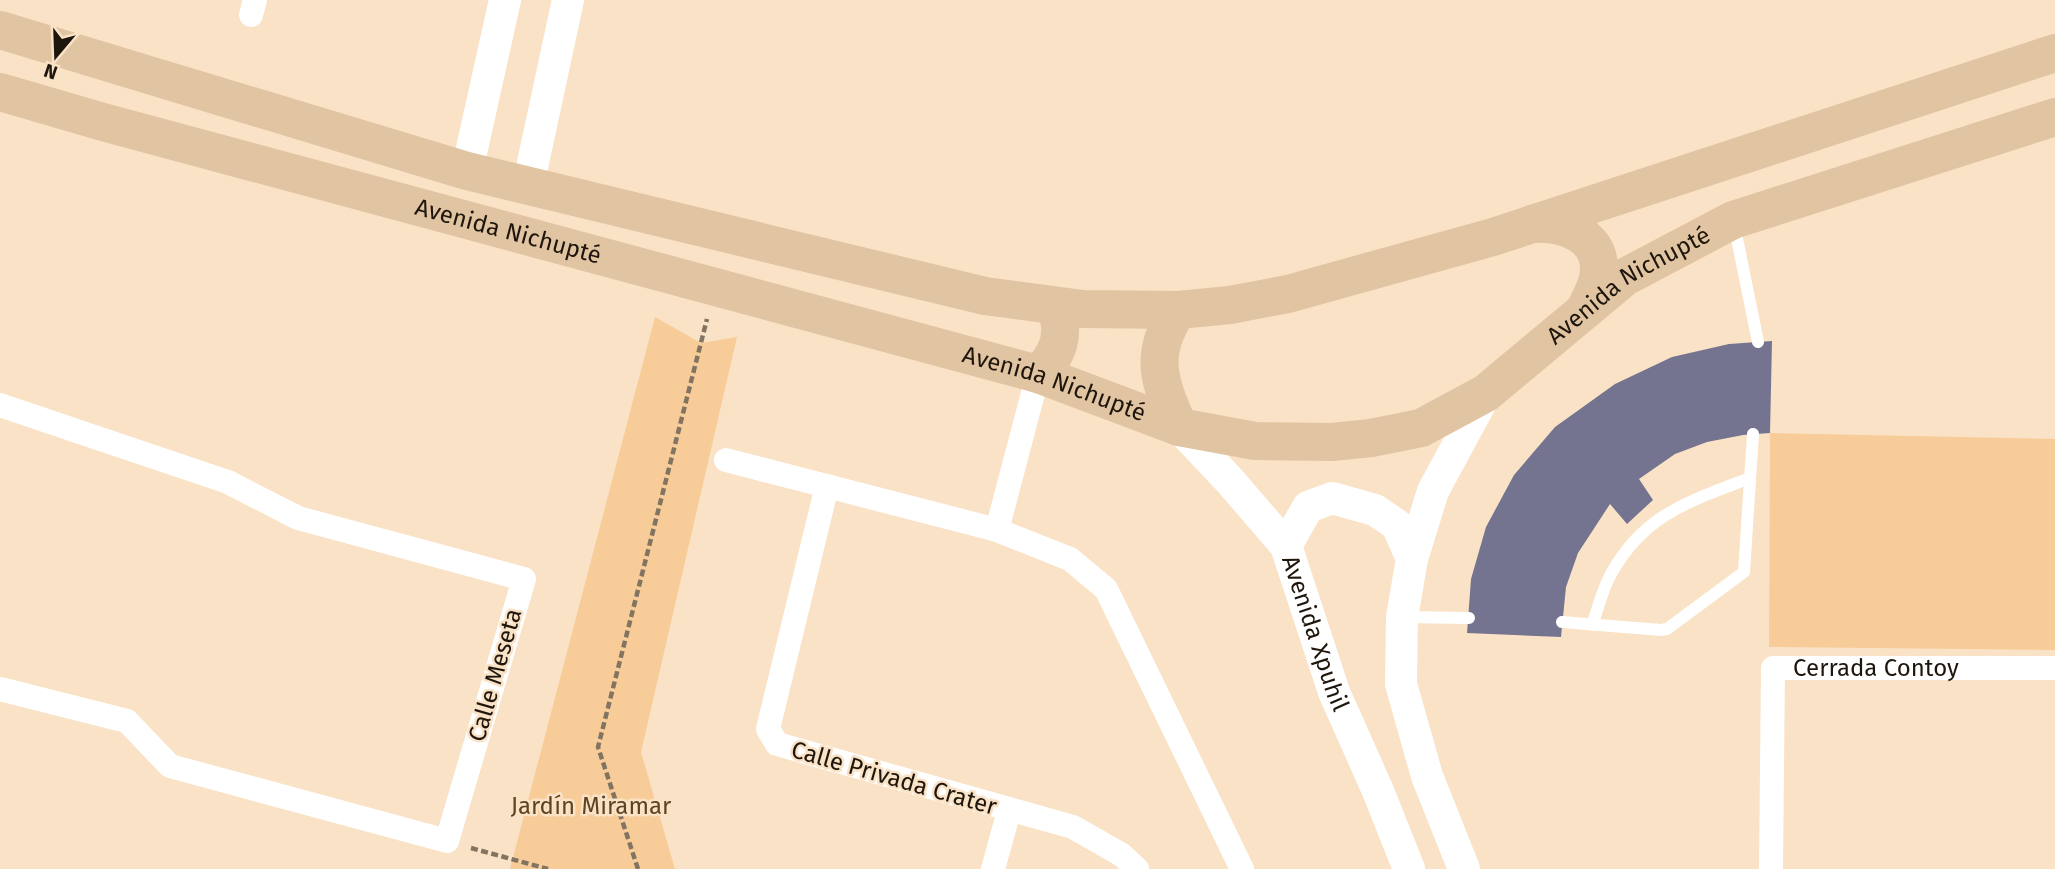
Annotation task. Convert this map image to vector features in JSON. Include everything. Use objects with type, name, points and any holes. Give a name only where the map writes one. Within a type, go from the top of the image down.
[{"type":"main road","name":"Avenida Nichupté","points":[[0,30],[467,172],[985,296],[1083,309],[1178,310],[1230,305],[1288,294],[1493,237],[2055,53]]},
{"type":"main road","name":"Avenida Nichupté","points":[[0,92],[1038,374],[1179,427],[1255,441],[1332,442],[1371,438],[1421,428],[1486,393],[1626,277],[1733,220],[2055,117]]},
{"type":"main road","points":[[1531,224],[1557,225],[1570,229],[1593,246],[1600,268],[1598,282],[1586,309]]},
{"type":"main road","points":[[1038,374],[1049,365],[1060,340],[1059,317],[1055,306]]},
{"type":"main road","points":[[1178,310],[1167,326],[1158,362],[1160,380],[1179,427]]},
{"type":"street","points":[[467,172],[505,0]]},
{"type":"street","points":[[528,186],[568,0]]},
{"type":"street","points":[[998,530],[1038,374]]},
{"type":"street","points":[[1464,869],[1427,776],[1401,684],[1402,617],[1412,559],[1433,491],[1486,393]]},
{"type":"street","name":"Calle Meseta","points":[[0,405],[228,482],[298,518],[524,579],[447,841]]},
{"type":"street","name":"Avenida Xpuhil","points":[[1179,427],[1286,546],[1334,692],[1409,869]]},
{"type":"street","points":[[726,460],[998,530],[1070,559],[1106,589],[1234,867]]},
{"type":"street","name":"Calle Privada Crater","points":[[827,486],[768,729],[777,744],[1073,827],[1122,855],[1137,869]]},
{"type":"street","points":[[1286,546],[1308,507],[1332,498],[1375,510],[1397,525],[1412,559]]},
{"type":"street","name":"Cerrada Contoy","points":[[1771,869],[1773,668],[2055,668]]},
{"type":"street","points":[[0,689],[127,721],[170,766],[447,841]]},
{"type":"street","points":[[993,869],[1009,811]]},
{"type":"lane","points":[[1733,220],[1758,342]]},
{"type":"lane","points":[[1562,622],[1667,629],[1744,572],[1753,434]]},
{"type":"lane","points":[[1592,625],[1610,576],[1630,545],[1657,520],[1683,504],[1750,478]]},
{"type":"lane","points":[[1402,617],[1469,618]]},
{"type":"path","points":[[638,869],[598,747],[716,286]]},
{"type":"path","points":[[447,841],[548,869]]},
{"type":"green space","name":"Jardín Miramar","points":[[655,317],[701,343],[737,337],[641,752],[675,869],[510,869]]},
{"type":"green space","points":[[1770,433],[2055,439],[2055,650],[1769,647]]},
{"type":"building","points":[[1772,341],[1770,433],[1707,442],[1675,454],[1639,479],[1653,500],[1627,524],[1610,504],[1578,553],[1566,587],[1561,637],[1467,633],[1471,579],[1486,527],[1514,475],[1555,427],[1615,384],[1672,357],[1729,344]]}]
